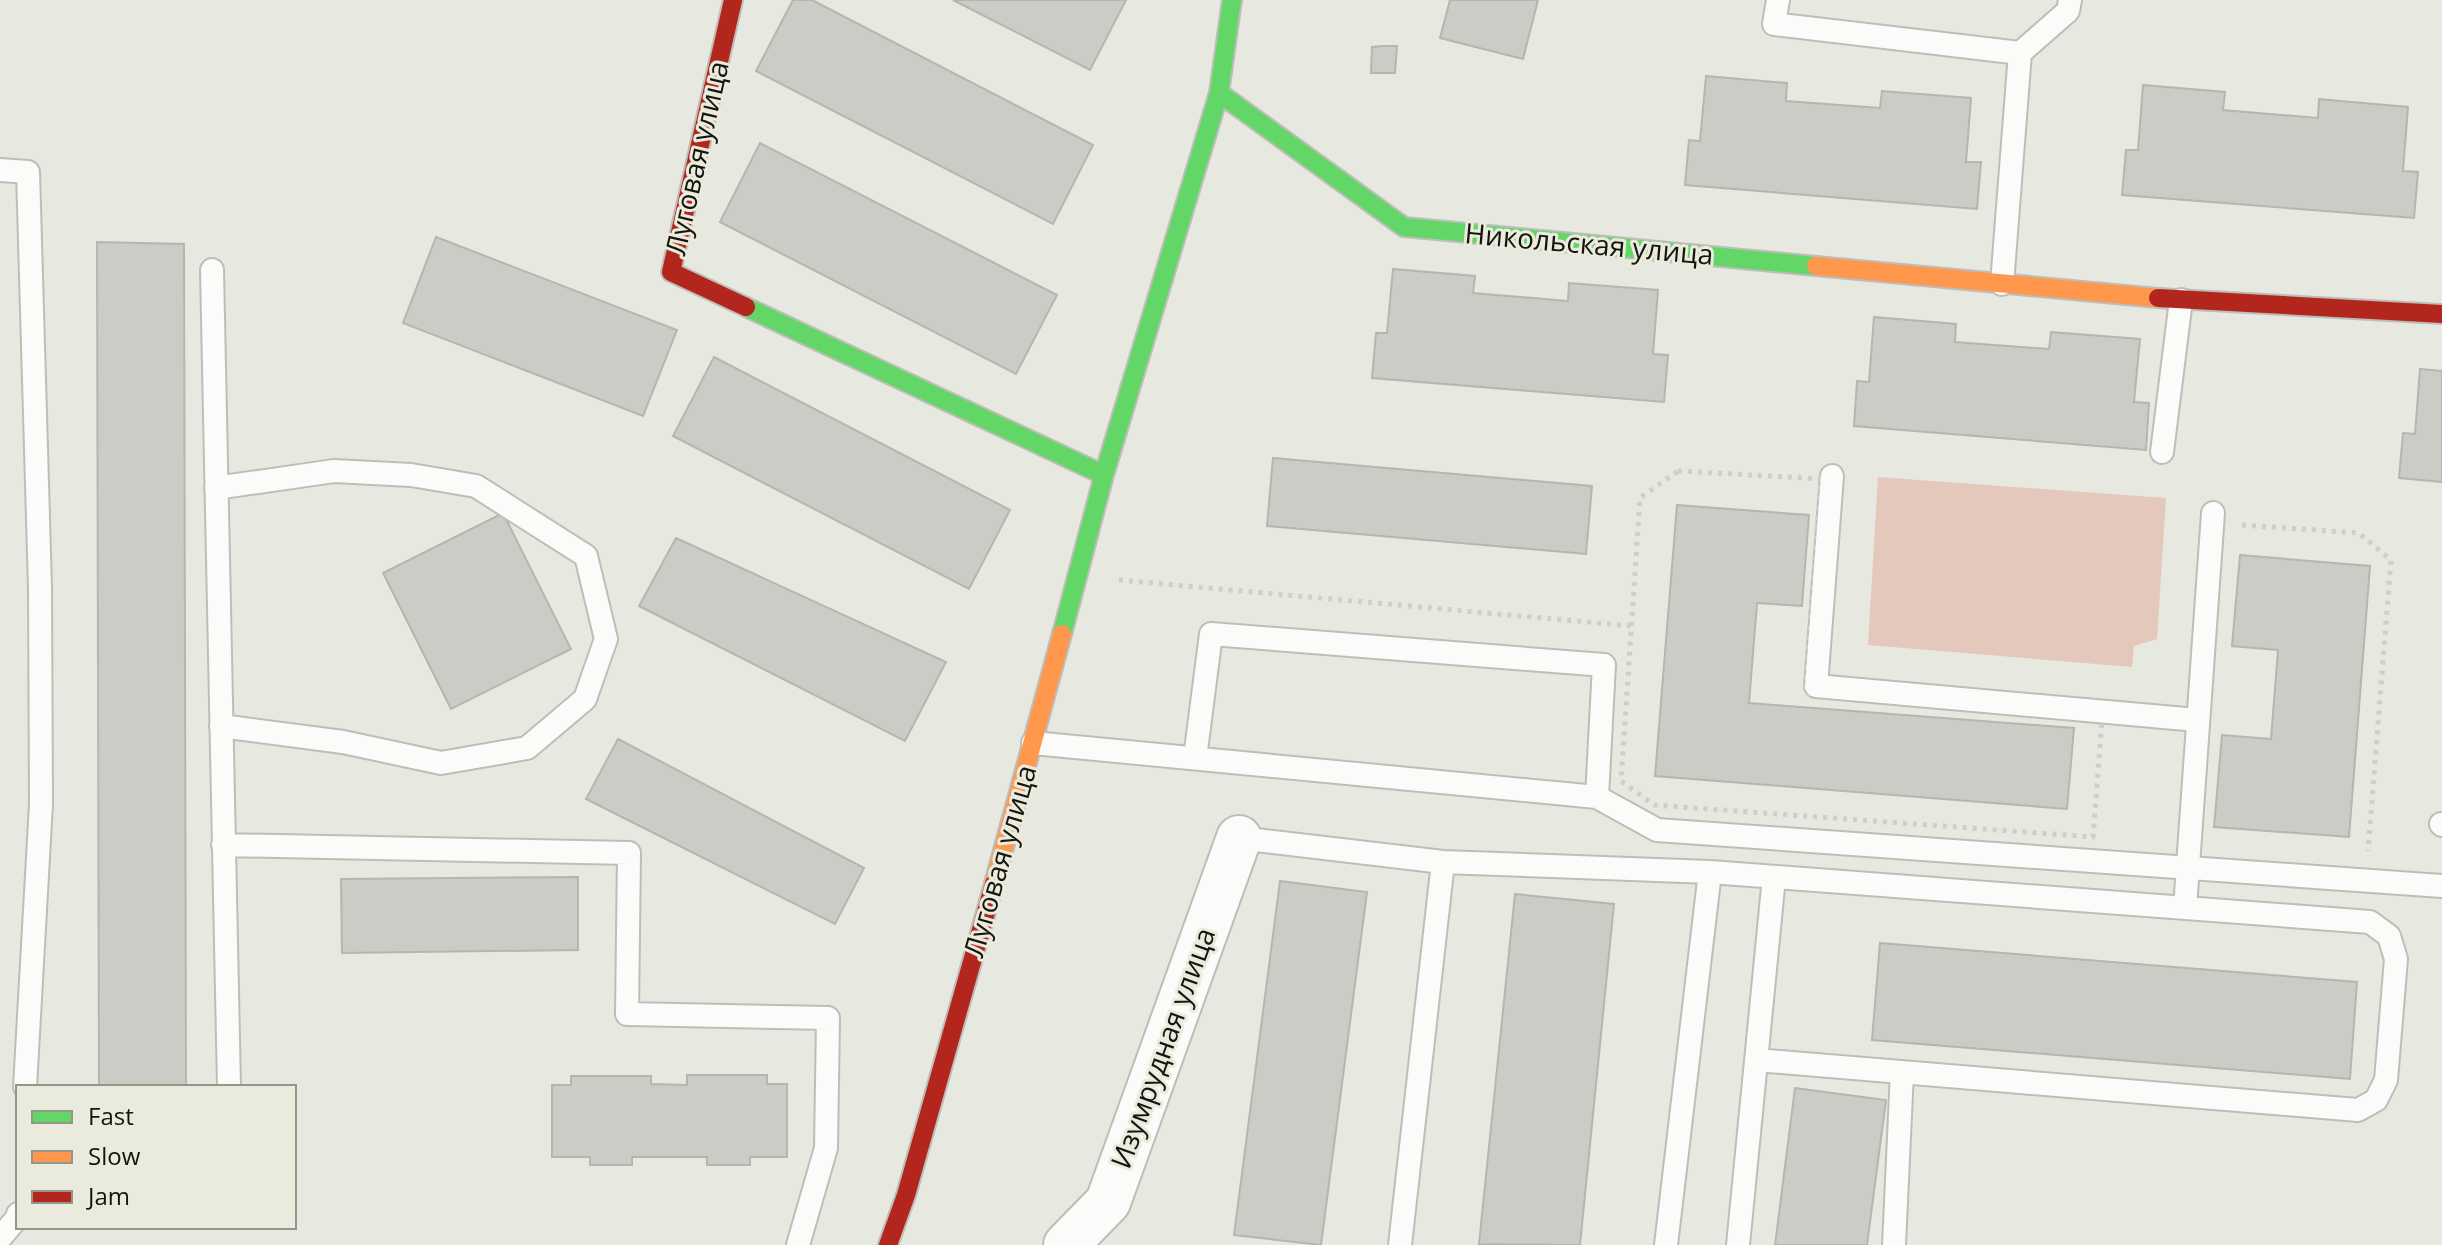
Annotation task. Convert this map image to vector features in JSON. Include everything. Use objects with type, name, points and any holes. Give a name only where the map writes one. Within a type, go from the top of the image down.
[{"type":"street","name":"Луговая улица","points":[[733,0],[671,272],[1104,475]]},
{"type":"street","name":"Луговая улица","points":[[888,1245],[910,1180],[1021,790],[1104,475],[1219,93],[1232,0]]},
{"type":"street","name":"Никольская улица","points":[[1219,93],[1404,227],[2181,300],[2442,314]]},
{"type":"street","name":"Изумрудная улица","points":[[1066,1245],[1108,1202],[1239,838]]},
{"type":"lane","points":[[1778,0],[1774,24],[2020,53]]},
{"type":"lane","points":[[2002,284],[2020,53],[2068,11],[2070,0]]},
{"type":"lane","points":[[0,170],[28,172],[38,512],[41,804],[25,1085]]},
{"type":"lane","points":[[212,270],[229,1085]]},
{"type":"lane","points":[[2162,452],[2181,300]]},
{"type":"lane","points":[[216,488],[334,471],[411,475],[476,486],[586,556],[606,639],[585,699],[527,748],[441,763],[343,742],[221,726]]},
{"type":"lane","points":[[1832,476],[1816,686],[2197,720]]},
{"type":"lane","points":[[2185,908],[2213,513]]},
{"type":"lane","points":[[1195,758],[1211,634],[1604,665],[1597,797]]},
{"type":"lane","points":[[1033,743],[1597,797],[1657,830],[2442,886]]},
{"type":"lane","points":[[1239,838],[1443,862],[1710,872],[2370,922],[2389,936],[2396,959],[2386,1080],[2376,1100],[2358,1110],[1756,1060]]},
{"type":"lane","points":[[223,845],[629,853],[627,1014],[828,1018],[826,1148],[798,1245]]},
{"type":"lane","points":[[1400,1245],[1443,862]]},
{"type":"lane","points":[[1666,1245],[1710,872]]},
{"type":"lane","points":[[1738,1245],[1774,877]]},
{"type":"lane","points":[[1894,1245],[1902,1072]]},
{"type":"lane","points":[[0,1238],[16,1218]]},
{"type":"path","points":[[2240,525],[2359,533],[2391,560],[2368,860]]},
{"type":"path","points":[[1077,576],[1632,626]]},
{"type":"path","points":[[2093,837],[2107,838]]},
{"type":"shaded area","points":[[1878,477],[2166,498],[2157,639],[2134,646],[2132,667],[1868,645]]},
{"type":"building","points":[[793,0],[812,0],[1093,145],[1053,224],[756,71]]},
{"type":"building","points":[[953,0],[1126,0],[1090,70]]},
{"type":"building","points":[[1450,0],[1538,0],[1523,59],[1440,38]]},
{"type":"building","points":[[1397,46],[1395,73],[1371,73],[1372,47]]},
{"type":"building","points":[[1706,76],[1787,83],[1786,101],[1880,108],[1882,91],[1971,98],[1966,162],[1981,162],[1977,209],[1685,185],[1689,140],[1700,141]]},
{"type":"building","points":[[2143,85],[2225,92],[2223,110],[2318,118],[2319,99],[2408,107],[2403,171],[2418,172],[2414,218],[2122,195],[2126,150],[2138,150]]},
{"type":"building","points":[[760,143],[1057,295],[1016,374],[720,222]]},
{"type":"building","points":[[436,237],[677,330],[643,416],[403,323]]},
{"type":"building","points":[[97,242],[184,244],[186,1085],[99,1085]]},
{"type":"building","points":[[1393,269],[1475,276],[1473,293],[1568,301],[1569,283],[1658,290],[1653,354],[1668,355],[1664,402],[1372,378],[1376,333],[1387,333]]},
{"type":"building","points":[[1874,317],[1956,324],[1955,342],[2049,349],[2051,332],[2140,339],[2134,402],[2149,403],[2146,450],[1854,426],[1857,381],[1869,382]]},
{"type":"building","points":[[714,357],[1010,510],[969,589],[673,436]]},
{"type":"building","points":[[2420,369],[2442,371],[2442,482],[2399,478],[2403,433],[2415,434]]},
{"type":"building","points":[[1273,458],[1592,486],[1586,554],[1267,526]]},
{"type":"building","points":[[1677,505],[1809,515],[1802,606],[1757,603],[1749,703],[2074,728],[2067,809],[1655,776]]},
{"type":"building","points":[[503,513],[571,649],[451,709],[383,573]]},
{"type":"building","points":[[676,538],[946,662],[905,741],[639,606]]},
{"type":"building","points":[[2240,555],[2370,566],[2349,837],[2214,827],[2222,735],[2271,739],[2278,650],[2232,646]]},
{"type":"building","points":[[618,739],[864,868],[835,924],[586,799]]},
{"type":"building","points":[[578,877],[578,950],[342,953],[341,879]]},
{"type":"building","points":[[1280,881],[1367,892],[1321,1245],[1234,1235]]},
{"type":"building","points":[[1515,894],[1614,904],[1580,1245],[1479,1244]]},
{"type":"building","points":[[1880,943],[2357,982],[2350,1079],[1872,1040]]},
{"type":"building","points":[[687,1075],[767,1075],[767,1084],[787,1084],[787,1157],[750,1157],[750,1165],[707,1165],[707,1157],[632,1157],[632,1165],[590,1165],[590,1157],[552,1157],[552,1085],[571,1085],[571,1076],[651,1076],[651,1084],[687,1085]]},
{"type":"building","points":[[1795,1088],[1886,1100],[1867,1245],[1775,1245]]},
{"type":"traffic: fast","points":[[1062,634],[1104,475],[1219,93],[1232,0]]},
{"type":"traffic: fast","points":[[1219,93],[1404,227],[1816,266]]},
{"type":"traffic: fast","points":[[746,307],[1104,475]]},
{"type":"traffic: slow","points":[[1816,266],[2158,298]]},
{"type":"traffic: slow","points":[[994,884],[1062,634]]},
{"type":"traffic: jam","points":[[733,0],[671,272],[746,307]]},
{"type":"traffic: jam","points":[[2158,298],[2442,314]]},
{"type":"traffic: jam","points":[[888,1245],[906,1195],[994,884]]}]
